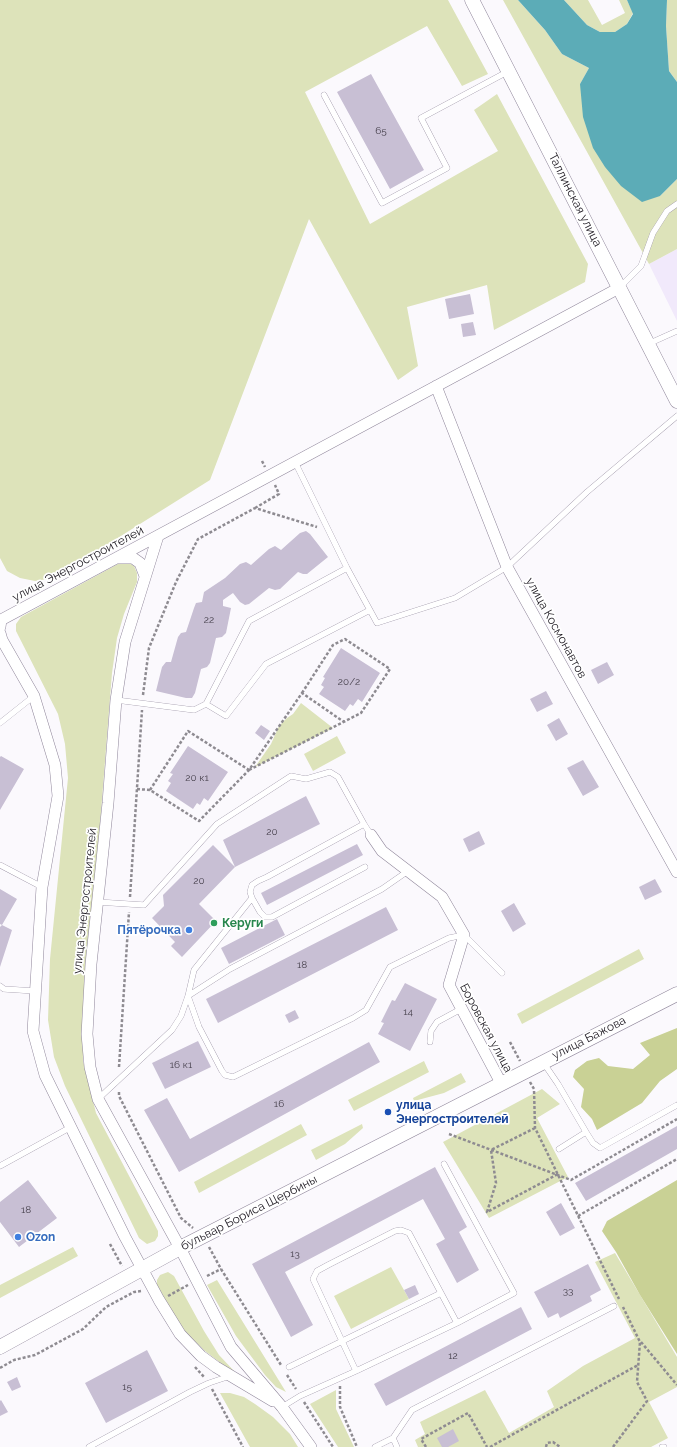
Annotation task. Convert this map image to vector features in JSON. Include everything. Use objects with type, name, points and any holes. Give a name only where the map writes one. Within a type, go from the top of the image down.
[{"type":"street","name":"Таллинская улица","points":[[472,0],[677,401]]},
{"type":"street","points":[[158,536],[619,288]]},
{"type":"street","name":"улица Космонавтов","points":[[436,386],[507,567],[677,872]]},
{"type":"street","name":"улица Энергостроителей","points":[[0,622],[158,536]]},
{"type":"street","name":"улица Энергостроителей","points":[[158,536],[125,642],[116,700],[108,803],[90,964],[87,1034],[90,1067],[98,1099],[180,1248],[231,1347],[282,1407],[311,1447]]},
{"type":"street","points":[[118,558],[133,558],[140,563],[145,576]]},
{"type":"street","name":"улица Энергостроителей","points":[[0,632],[2,640],[34,696],[55,765],[58,796],[42,887],[33,1031],[45,1075],[142,1270],[180,1334],[201,1356],[230,1376],[282,1407]]},
{"type":"street","points":[[371,834],[382,851],[442,897],[464,935]]},
{"type":"street","name":"Боровская улица","points":[[464,935],[449,985],[501,1083]]},
{"type":"street","name":"улица Бажова","points":[[501,1083],[677,994]]},
{"type":"street","name":"бульвар Бориса Щербины","points":[[0,1348],[180,1248],[501,1083]]},
{"type":"lane","points":[[324,95],[382,203],[447,168],[420,118],[509,70]]},
{"type":"lane","points":[[619,288],[641,266],[653,233],[667,211],[677,204]]},
{"type":"lane","points":[[648,344],[677,331]]},
{"type":"lane","points":[[295,462],[347,568],[377,623],[455,598],[507,567],[587,492],[677,416]]},
{"type":"lane","points":[[116,700],[194,710],[206,704],[249,621],[347,568]]},
{"type":"lane","points":[[206,704],[226,716],[266,664],[370,610]]},
{"type":"lane","points":[[0,724],[34,696]]},
{"type":"lane","points":[[97,902],[144,906],[217,824],[291,776],[306,779],[330,772],[338,777],[371,834]]},
{"type":"lane","points":[[364,824],[252,885],[250,892],[260,912],[265,917],[272,916],[365,867]]},
{"type":"lane","points":[[0,865],[42,887]]},
{"type":"lane","points":[[188,996],[230,969],[382,889],[408,871]]},
{"type":"lane","points":[[98,1099],[172,1030],[181,1016],[188,996],[194,970],[252,898]]},
{"type":"lane","points":[[188,996],[199,1027],[222,1071],[225,1075],[233,1077],[353,1018],[366,1010],[390,967],[448,938],[464,935],[502,973]]},
{"type":"lane","points":[[0,986],[4,989],[35,991]]},
{"type":"lane","points":[[430,1042],[431,1031],[437,1022],[461,1010]]},
{"type":"lane","points":[[542,1062],[558,1084],[593,1143],[600,1148],[677,1105]]},
{"type":"lane","points":[[0,1166],[71,1127]]},
{"type":"lane","points":[[559,1149],[586,1132]]},
{"type":"lane","points":[[282,1407],[300,1396],[356,1372],[457,1323],[514,1293],[444,1164]]},
{"type":"lane","points":[[356,1372],[313,1279],[317,1271],[395,1231],[401,1230],[409,1233],[457,1323]]},
{"type":"lane","points":[[289,1366],[441,1293]]},
{"type":"lane","points":[[375,1447],[393,1438],[412,1410],[614,1306]]},
{"type":"lane","points":[[89,1447],[209,1383],[230,1376]]},
{"type":"lane","points":[[393,1438],[397,1447]]},
{"type":"path","points":[[321,534],[318,527],[255,508],[198,539],[176,582],[149,648],[142,703],[119,1096],[181,1218],[203,1237],[221,1269],[333,1447]]},
{"type":"path","points":[[137,789],[150,790],[199,821],[249,770],[333,645],[345,638],[390,669],[361,714],[249,770]]},
{"type":"path","points":[[302,693],[344,722]]},
{"type":"path","points":[[150,790],[188,731],[249,770]]},
{"type":"path","points":[[510,1042],[534,1089],[535,1128],[620,1300]]},
{"type":"path","points":[[535,1128],[491,1150],[496,1183],[487,1212],[558,1174]]},
{"type":"path","points":[[578,1216],[677,1159]]},
{"type":"path","points":[[159,1300],[221,1269]]},
{"type":"path","points":[[0,1368],[14,1360],[34,1355],[83,1329],[106,1307],[134,1292],[143,1291]]},
{"type":"path","points":[[623,1307],[640,1342],[677,1385]]},
{"type":"path","points":[[614,1447],[647,1401],[637,1382],[640,1342]]},
{"type":"path","points":[[191,1363],[209,1383],[243,1447]]},
{"type":"path","points":[[426,1447],[421,1439],[468,1413],[488,1447],[638,1365]]},
{"type":"path","points":[[341,1378],[340,1407],[357,1447]]},
{"type":"path","points":[[546,1447],[547,1443],[554,1442],[560,1447]]},
{"type":"shaded area","points":[[677,249],[677,321],[649,264]]},
{"type":"green space","points":[[0,0],[448,0],[488,74],[462,86],[427,26],[305,92],[370,224],[498,151],[474,110],[497,94],[588,264],[585,282],[494,330],[487,285],[407,307],[418,366],[398,380],[309,219],[210,480],[54,578],[35,581],[20,578],[7,571],[0,558]]},
{"type":"green space","points":[[503,0],[518,0],[545,30],[562,54],[589,68],[580,84],[660,196],[677,179],[677,249],[649,264]]},
{"type":"green space","points":[[564,0],[588,0],[602,25],[625,13],[619,0],[627,0],[633,13],[627,24],[615,32],[600,32],[587,25]]},
{"type":"green space","points":[[667,0],[677,0],[677,82],[669,71],[666,26]]},
{"type":"green space","points":[[127,562],[134,566],[137,573],[137,582],[124,614],[117,638],[112,673],[83,1040],[83,1061],[96,1113],[158,1231],[158,1236],[155,1241],[147,1244],[139,1238],[65,1086],[54,1057],[48,1020],[50,959],[68,778],[65,744],[58,714],[16,631],[16,624],[21,617],[118,564]]},
{"type":"green space","points":[[301,703],[333,728],[255,767],[271,744],[279,726],[293,714]]},
{"type":"green space","points":[[337,736],[346,753],[313,771],[304,754]]},
{"type":"green space","points":[[639,949],[644,959],[522,1024],[517,1014]]},
{"type":"green space","points":[[677,1028],[677,1069],[660,1081],[642,1103],[597,1130],[592,1119],[581,1107],[584,1089],[573,1077],[575,1070],[587,1061],[599,1058],[608,1066],[633,1069],[650,1055],[640,1043]]},
{"type":"green space","points":[[424,1061],[429,1072],[354,1111],[348,1100]]},
{"type":"green space","points":[[461,1073],[466,1082],[444,1093],[414,1101],[413,1098]]},
{"type":"green space","points":[[542,1089],[560,1104],[537,1118],[568,1177],[489,1218],[443,1142]]},
{"type":"green space","points":[[301,1124],[307,1135],[199,1193],[194,1182]]},
{"type":"green space","points":[[362,1124],[363,1128],[345,1144],[316,1160],[311,1150]]},
{"type":"green space","points":[[677,1180],[677,1354],[602,1231],[607,1221]]},
{"type":"green space","points":[[73,1247],[78,1256],[0,1298],[0,1285]]},
{"type":"green space","points":[[615,1253],[677,1357],[677,1387],[649,1402],[668,1438],[651,1447],[418,1447],[415,1440],[425,1434],[420,1422],[485,1390],[509,1433],[554,1407],[547,1391],[583,1366],[635,1338],[595,1262]]},
{"type":"green space","points":[[391,1267],[409,1299],[351,1329],[334,1296]]},
{"type":"green space","points":[[168,1272],[174,1276],[219,1355],[235,1372],[205,1351],[183,1330],[157,1285],[157,1280],[160,1275]]},
{"type":"green space","points":[[217,1280],[286,1392],[276,1387],[265,1375],[236,1336],[207,1285]]},
{"type":"green space","points":[[336,1390],[336,1409],[354,1447],[338,1447],[310,1404]]},
{"type":"green space","points":[[220,1393],[230,1393],[244,1397],[255,1404],[273,1417],[290,1434],[298,1447],[250,1447]]},
{"type":"water","points":[[518,0],[564,0],[587,25],[600,32],[615,32],[627,24],[633,14],[627,0],[667,0],[666,26],[669,71],[677,82],[677,179],[660,196],[642,202],[621,186],[605,167],[593,148],[583,117],[580,84],[589,68],[562,54],[545,30]]},
{"type":"building","points":[[371,74],[424,170],[390,189],[337,92]]},
{"type":"building","points":[[470,294],[474,314],[449,319],[445,299]]},
{"type":"building","points":[[473,322],[476,335],[463,337],[461,324]]},
{"type":"building","points":[[306,531],[328,557],[307,574],[298,572],[280,589],[275,590],[269,588],[249,604],[245,605],[240,602],[233,593],[223,600],[223,606],[231,608],[226,633],[222,637],[216,638],[210,663],[207,667],[201,669],[195,693],[192,698],[156,691],[162,667],[166,662],[171,662],[178,637],[181,633],[186,632],[196,603],[202,602],[204,592],[225,578],[240,564],[246,562],[251,565],[269,549],[275,546],[281,550],[300,533]]},
{"type":"building","points":[[341,648],[380,673],[362,702],[358,699],[353,706],[350,704],[345,711],[319,694],[324,687],[321,685],[325,678],[323,677]]},
{"type":"building","points":[[607,662],[614,675],[598,684],[591,670]]},
{"type":"building","points":[[546,691],[553,704],[537,712],[530,699]]},
{"type":"building","points":[[559,718],[568,734],[556,741],[547,725]]},
{"type":"building","points":[[261,725],[270,731],[264,740],[255,733]]},
{"type":"building","points":[[188,746],[228,772],[208,801],[204,798],[200,805],[197,803],[193,809],[166,791],[171,783],[168,781],[173,774],[170,773]]},
{"type":"building","points":[[1,756],[24,769],[0,810],[0,757]]},
{"type":"building","points":[[583,760],[599,787],[583,796],[567,768]]},
{"type":"building","points":[[306,796],[320,824],[235,867],[223,840]]},
{"type":"building","points":[[479,831],[485,844],[469,852],[463,839]]},
{"type":"building","points":[[357,844],[363,855],[267,905],[261,893]]},
{"type":"building","points":[[213,845],[235,867],[199,904],[216,921],[182,957],[171,946],[175,942],[152,918],[164,906],[163,895]]},
{"type":"building","points":[[655,879],[662,892],[645,900],[639,887]]},
{"type":"building","points":[[0,889],[17,899],[2,925],[0,924]]},
{"type":"building","points":[[514,903],[526,924],[513,932],[501,911]]},
{"type":"building","points":[[386,907],[398,930],[218,1023],[206,999]]},
{"type":"building","points":[[277,919],[285,935],[229,964],[221,948]]},
{"type":"building","points":[[2,925],[12,930],[0,967],[0,927]]},
{"type":"building","points":[[405,983],[437,999],[410,1051],[378,1034],[384,1023],[381,1022],[392,1000],[395,1001]]},
{"type":"building","points":[[295,1010],[299,1018],[289,1023],[285,1015]]},
{"type":"building","points":[[198,1041],[211,1067],[165,1089],[152,1063]]},
{"type":"building","points":[[369,1042],[380,1062],[179,1172],[144,1110],[167,1098],[190,1139]]},
{"type":"building","points":[[677,1126],[677,1149],[586,1201],[575,1183]]},
{"type":"building","points":[[435,1167],[467,1227],[459,1232],[479,1270],[457,1283],[436,1244],[445,1239],[423,1199],[285,1272],[313,1325],[291,1337],[252,1264]]},
{"type":"building","points":[[28,1180],[57,1218],[19,1247],[0,1222],[0,1202]]},
{"type":"building","points":[[561,1203],[575,1228],[560,1236],[546,1212]]},
{"type":"building","points":[[588,1264],[601,1290],[590,1296],[592,1301],[560,1318],[558,1313],[548,1318],[534,1292]]},
{"type":"building","points":[[415,1285],[419,1294],[409,1299],[404,1290]]},
{"type":"building","points":[[521,1307],[532,1329],[386,1406],[374,1384]]},
{"type":"building","points":[[147,1350],[168,1391],[106,1423],[85,1383]]},
{"type":"building","points":[[17,1377],[21,1387],[12,1391],[7,1382]]},
{"type":"building","points":[[1,1400],[8,1412],[0,1416],[0,1401]]},
{"type":"building","points":[[453,1429],[459,1441],[448,1447],[442,1447],[437,1438]]},
{"type":"place","name":"Керуги","points":[[214,923]]},
{"type":"place","name":"Пятёрочка","points":[[189,930]]},
{"type":"place","name":"улица Энергостроителей","points":[[388,1112]]},
{"type":"place","name":"Ozon","points":[[18,1237]]}]
